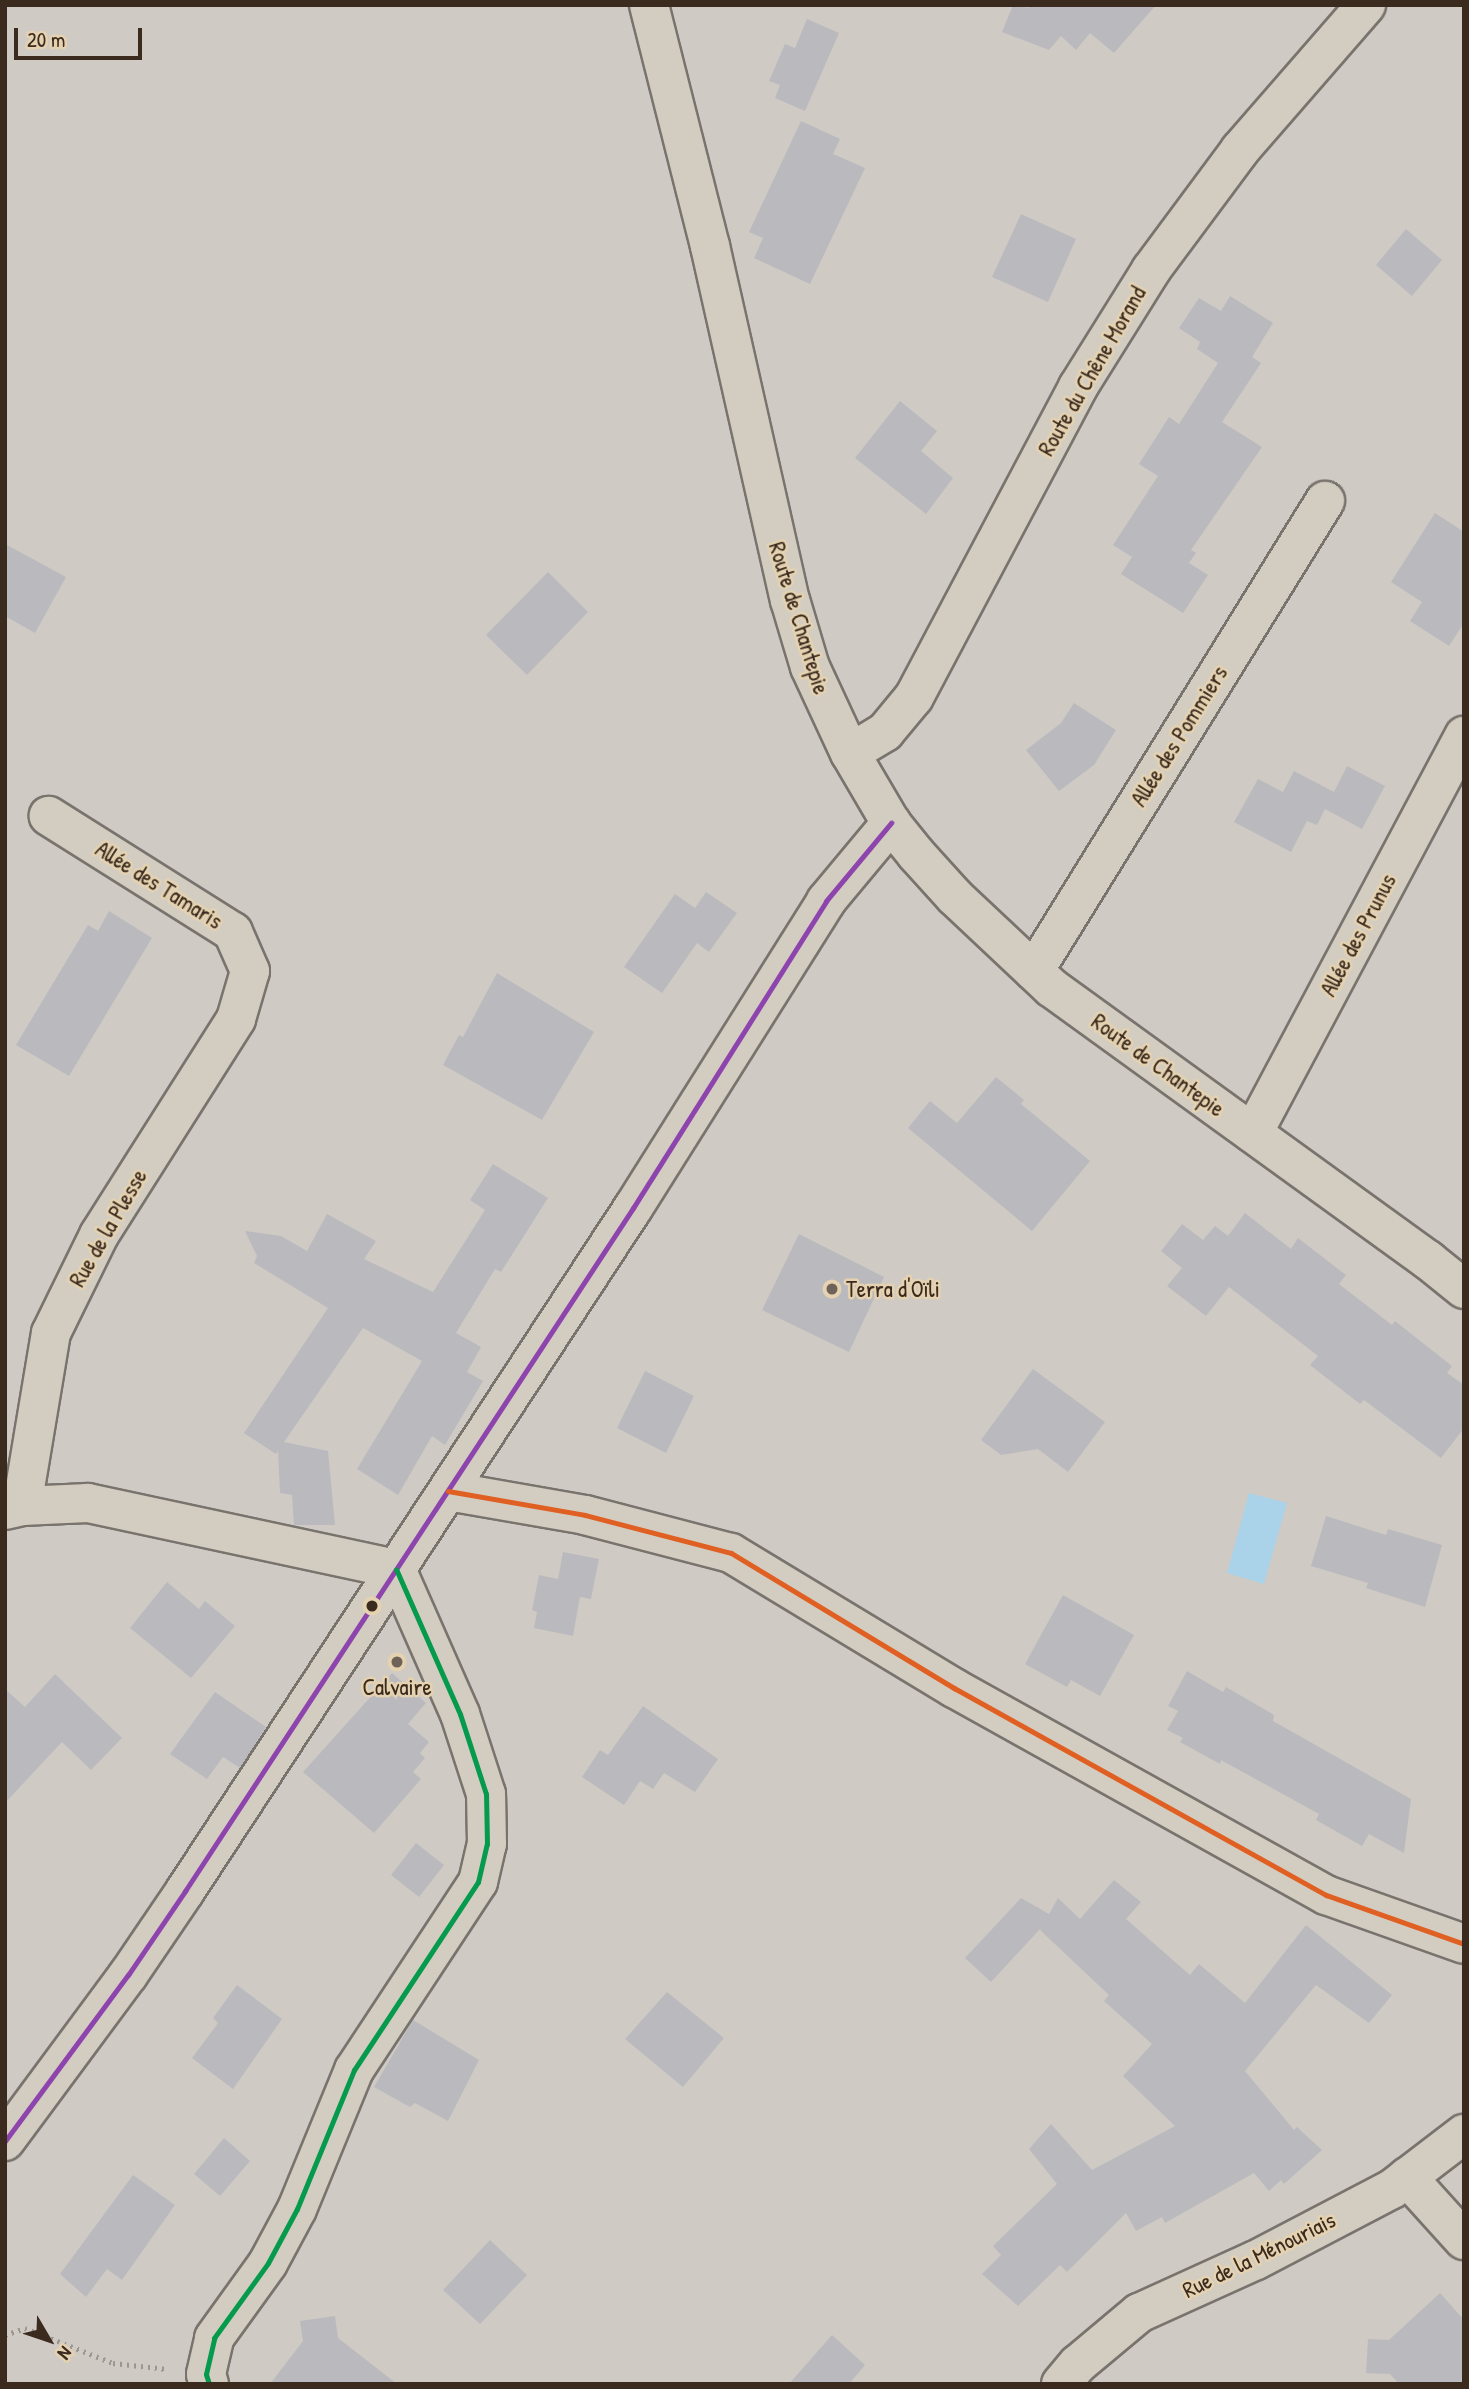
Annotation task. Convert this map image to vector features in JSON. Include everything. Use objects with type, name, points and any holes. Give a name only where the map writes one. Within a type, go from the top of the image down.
[{"type":"street","name":"Route de Chantepie","points":[[649,5],[710,246],[790,600],[810,667],[850,753],[891,823],[955,897],[1034,971],[1098,1024],[1253,1133],[1464,1290]]},
{"type":"street","name":"Route du Chêne Morand","points":[[850,753],[885,732],[914,697],[1078,387],[1111,329],[1151,270],[1240,150],[1366,5]]},
{"type":"street","name":"Allée des Pommiers","points":[[1034,971],[1325,501]]},
{"type":"street","name":"Allée des Prunus","points":[[1253,1133],[1464,736]]},
{"type":"street","name":"Allée des Tamaris","points":[[49,816],[233,932],[250,971]]},
{"type":"street","points":[[5,2141],[128,1975],[185,1891],[449,1491],[818,912],[845,874],[891,823]]},
{"type":"street","name":"Rue de la Plesse","points":[[250,971],[236,1018],[99,1235],[51,1333],[14,1508],[88,1503],[396,1569]]},
{"type":"street","points":[[449,1491],[585,1515],[731,1553],[954,1688],[1326,1895],[1464,1944]]},
{"type":"street","points":[[207,2379],[214,2338],[268,2263],[297,2209],[354,2070],[478,1882],[487,1844],[486,1794],[460,1714],[396,1569]]},
{"type":"street","name":"Rue de la Ménouriais","points":[[1061,2384],[1078,2364],[1139,2313],[1256,2260],[1392,2189],[1464,2134]]},
{"type":"street","points":[[1407,2177],[1464,2240]]},
{"type":"path","points":[[5,2335],[25,2328],[113,2363],[207,2379]]},
{"type":"water","points":[[1249,1493],[1287,1503],[1264,1584],[1227,1573]]},
{"type":"building","points":[[1013,5],[1029,8],[1026,5],[1156,5],[1114,53],[1090,33],[1076,50],[1061,36],[1049,50],[1002,32]]},
{"type":"building","points":[[807,19],[839,33],[805,111],[775,98],[780,85],[769,81],[785,44],[795,48]]},
{"type":"building","points":[[801,121],[840,139],[833,154],[865,168],[810,284],[754,258],[763,238],[749,232]]},
{"type":"building","points":[[1021,214],[1076,239],[1048,302],[992,277]]},
{"type":"building","points":[[1406,229],[1442,260],[1412,296],[1376,265]]},
{"type":"building","points":[[1230,296],[1273,323],[1252,357],[1261,363],[1222,422],[1262,447],[1191,550],[1196,553],[1189,563],[1208,575],[1183,613],[1121,574],[1132,557],[1113,545],[1158,476],[1139,464],[1169,417],[1179,424],[1218,363],[1197,349],[1200,342],[1179,328],[1199,298],[1221,311]]},
{"type":"building","points":[[900,401],[937,431],[921,451],[953,478],[926,514],[855,458]]},
{"type":"building","points":[[1435,513],[1464,532],[1464,623],[1449,646],[1410,621],[1422,602],[1391,582]]},
{"type":"building","points":[[5,544],[66,577],[35,633],[5,616]]},
{"type":"building","points":[[548,572],[588,612],[527,675],[486,635]]},
{"type":"building","points":[[1074,703],[1116,730],[1094,765],[1059,791],[1026,750],[1061,723]]},
{"type":"building","points":[[1347,766],[1385,786],[1362,829],[1325,809],[1317,825],[1307,821],[1291,852],[1234,822],[1258,779],[1283,792],[1294,771],[1334,792]]},
{"type":"building","points":[[706,892],[737,913],[709,952],[697,943],[662,993],[624,967],[675,894],[695,908]]},
{"type":"building","points":[[109,911],[152,938],[69,1076],[16,1045],[88,925],[98,931]]},
{"type":"building","points":[[497,973],[594,1032],[542,1120],[443,1065],[459,1035],[463,1037]]},
{"type":"building","points":[[996,1077],[1024,1100],[1021,1104],[1090,1161],[1032,1231],[908,1128],[930,1101],[957,1123]]},
{"type":"building","points":[[493,1164],[548,1198],[501,1272],[495,1269],[456,1333],[481,1347],[467,1372],[483,1381],[445,1445],[432,1436],[398,1495],[357,1469],[422,1361],[363,1328],[284,1442],[328,1451],[335,1525],[294,1525],[292,1495],[280,1493],[278,1451],[276,1454],[244,1433],[328,1308],[254,1263],[257,1256],[245,1231],[281,1236],[307,1251],[327,1214],[376,1241],[364,1259],[433,1292],[485,1210],[470,1200]]},
{"type":"building","points":[[1245,1213],[1291,1249],[1298,1238],[1346,1275],[1339,1284],[1392,1325],[1395,1321],[1452,1366],[1447,1373],[1464,1385],[1464,1428],[1441,1458],[1364,1400],[1360,1404],[1310,1365],[1318,1356],[1229,1287],[1206,1316],[1167,1286],[1182,1268],[1161,1251],[1182,1224],[1203,1240],[1215,1226],[1228,1236]]},
{"type":"building","points":[[799,1234],[884,1277],[849,1352],[762,1310]]},
{"type":"building","points":[[1033,1369],[1105,1422],[1068,1472],[1038,1449],[1001,1455],[981,1440]]},
{"type":"building","points":[[645,1371],[694,1396],[666,1453],[617,1428]]},
{"type":"building","points":[[1326,1516],[1386,1535],[1388,1529],[1442,1545],[1425,1607],[1366,1588],[1368,1583],[1311,1566]]},
{"type":"building","points":[[563,1552],[599,1559],[591,1599],[580,1597],[573,1636],[534,1628],[537,1612],[532,1610],[539,1575],[558,1579]]},
{"type":"building","points":[[167,1582],[199,1609],[205,1601],[235,1626],[191,1678],[130,1628]]},
{"type":"building","points":[[1063,1595],[1134,1635],[1100,1696],[1071,1680],[1067,1687],[1025,1664]]},
{"type":"building","points":[[1187,1671],[1223,1692],[1226,1687],[1274,1715],[1273,1721],[1411,1799],[1404,1853],[1369,1834],[1362,1846],[1316,1820],[1319,1814],[1221,1760],[1220,1764],[1180,1742],[1183,1738],[1167,1730],[1178,1711],[1168,1706]]},
{"type":"building","points":[[392,1673],[426,1703],[408,1724],[429,1742],[420,1753],[425,1758],[413,1772],[421,1779],[374,1833],[303,1772]]},
{"type":"building","points":[[55,1674],[122,1738],[91,1770],[62,1742],[5,1803],[5,1689],[25,1707]]},
{"type":"building","points":[[215,1692],[266,1727],[240,1768],[223,1757],[207,1779],[170,1754]]},
{"type":"building","points":[[643,1706],[718,1759],[695,1792],[664,1773],[653,1789],[640,1781],[624,1805],[582,1777],[600,1750],[608,1755]]},
{"type":"building","points":[[416,1843],[444,1865],[419,1897],[391,1875]]},
{"type":"building","points":[[1114,1880],[1141,1902],[1126,1919],[1190,1975],[1199,1964],[1245,2003],[1306,1925],[1392,1995],[1369,2023],[1316,1985],[1245,2071],[1294,2130],[1297,2127],[1322,2150],[1284,2184],[1281,2180],[1269,2191],[1254,2173],[1165,2223],[1162,2217],[1136,2231],[1126,2213],[1067,2272],[1060,2265],[1018,2306],[982,2274],[1001,2255],[993,2246],[1057,2184],[1029,2149],[1051,2124],[1092,2170],[1175,2126],[1123,2076],[1152,2044],[1104,2001],[1109,1995],[1040,1930],[1041,1928],[991,1982],[965,1958],[1021,1898],[1049,1914],[1058,1898],[1080,1919]]},
{"type":"building","points":[[237,1985],[282,2019],[233,2089],[192,2058],[218,2023],[213,2018]]},
{"type":"building","points":[[667,1992],[724,2038],[683,2087],[625,2039]]},
{"type":"building","points":[[413,2020],[479,2060],[448,2121],[415,2103],[410,2107],[374,2087]]},
{"type":"building","points":[[224,2138],[250,2161],[220,2196],[194,2174]]},
{"type":"building","points":[[133,2175],[175,2205],[122,2280],[107,2269],[86,2297],[60,2274]]},
{"type":"building","points":[[490,2240],[527,2275],[480,2324],[443,2290]]},
{"type":"building","points":[[1440,2293],[1464,2320],[1464,2384],[1399,2384],[1390,2374],[1366,2373],[1368,2339],[1389,2340]]},
{"type":"building","points":[[335,2316],[338,2338],[397,2384],[270,2384],[303,2341],[300,2321]]},
{"type":"building","points":[[832,2335],[865,2365],[849,2384],[789,2384]]},
{"type":"transit line","points":[[5,2141],[128,1975],[185,1891],[633,1208],[826,901],[891,823]]},
{"type":"transit line","points":[[448,1491],[585,1515],[731,1553],[954,1688],[1326,1895],[1464,1944]]},
{"type":"transit line","points":[[209,2384],[206,2374],[214,2338],[268,2263],[297,2209],[354,2070],[478,1882],[487,1844],[486,1794],[460,1714],[396,1569]]},
{"type":"place","name":"Terra d'Oïli","points":[[832,1289]]},
{"type":"place","name":"Calvaire","points":[[397,1662]]}]
